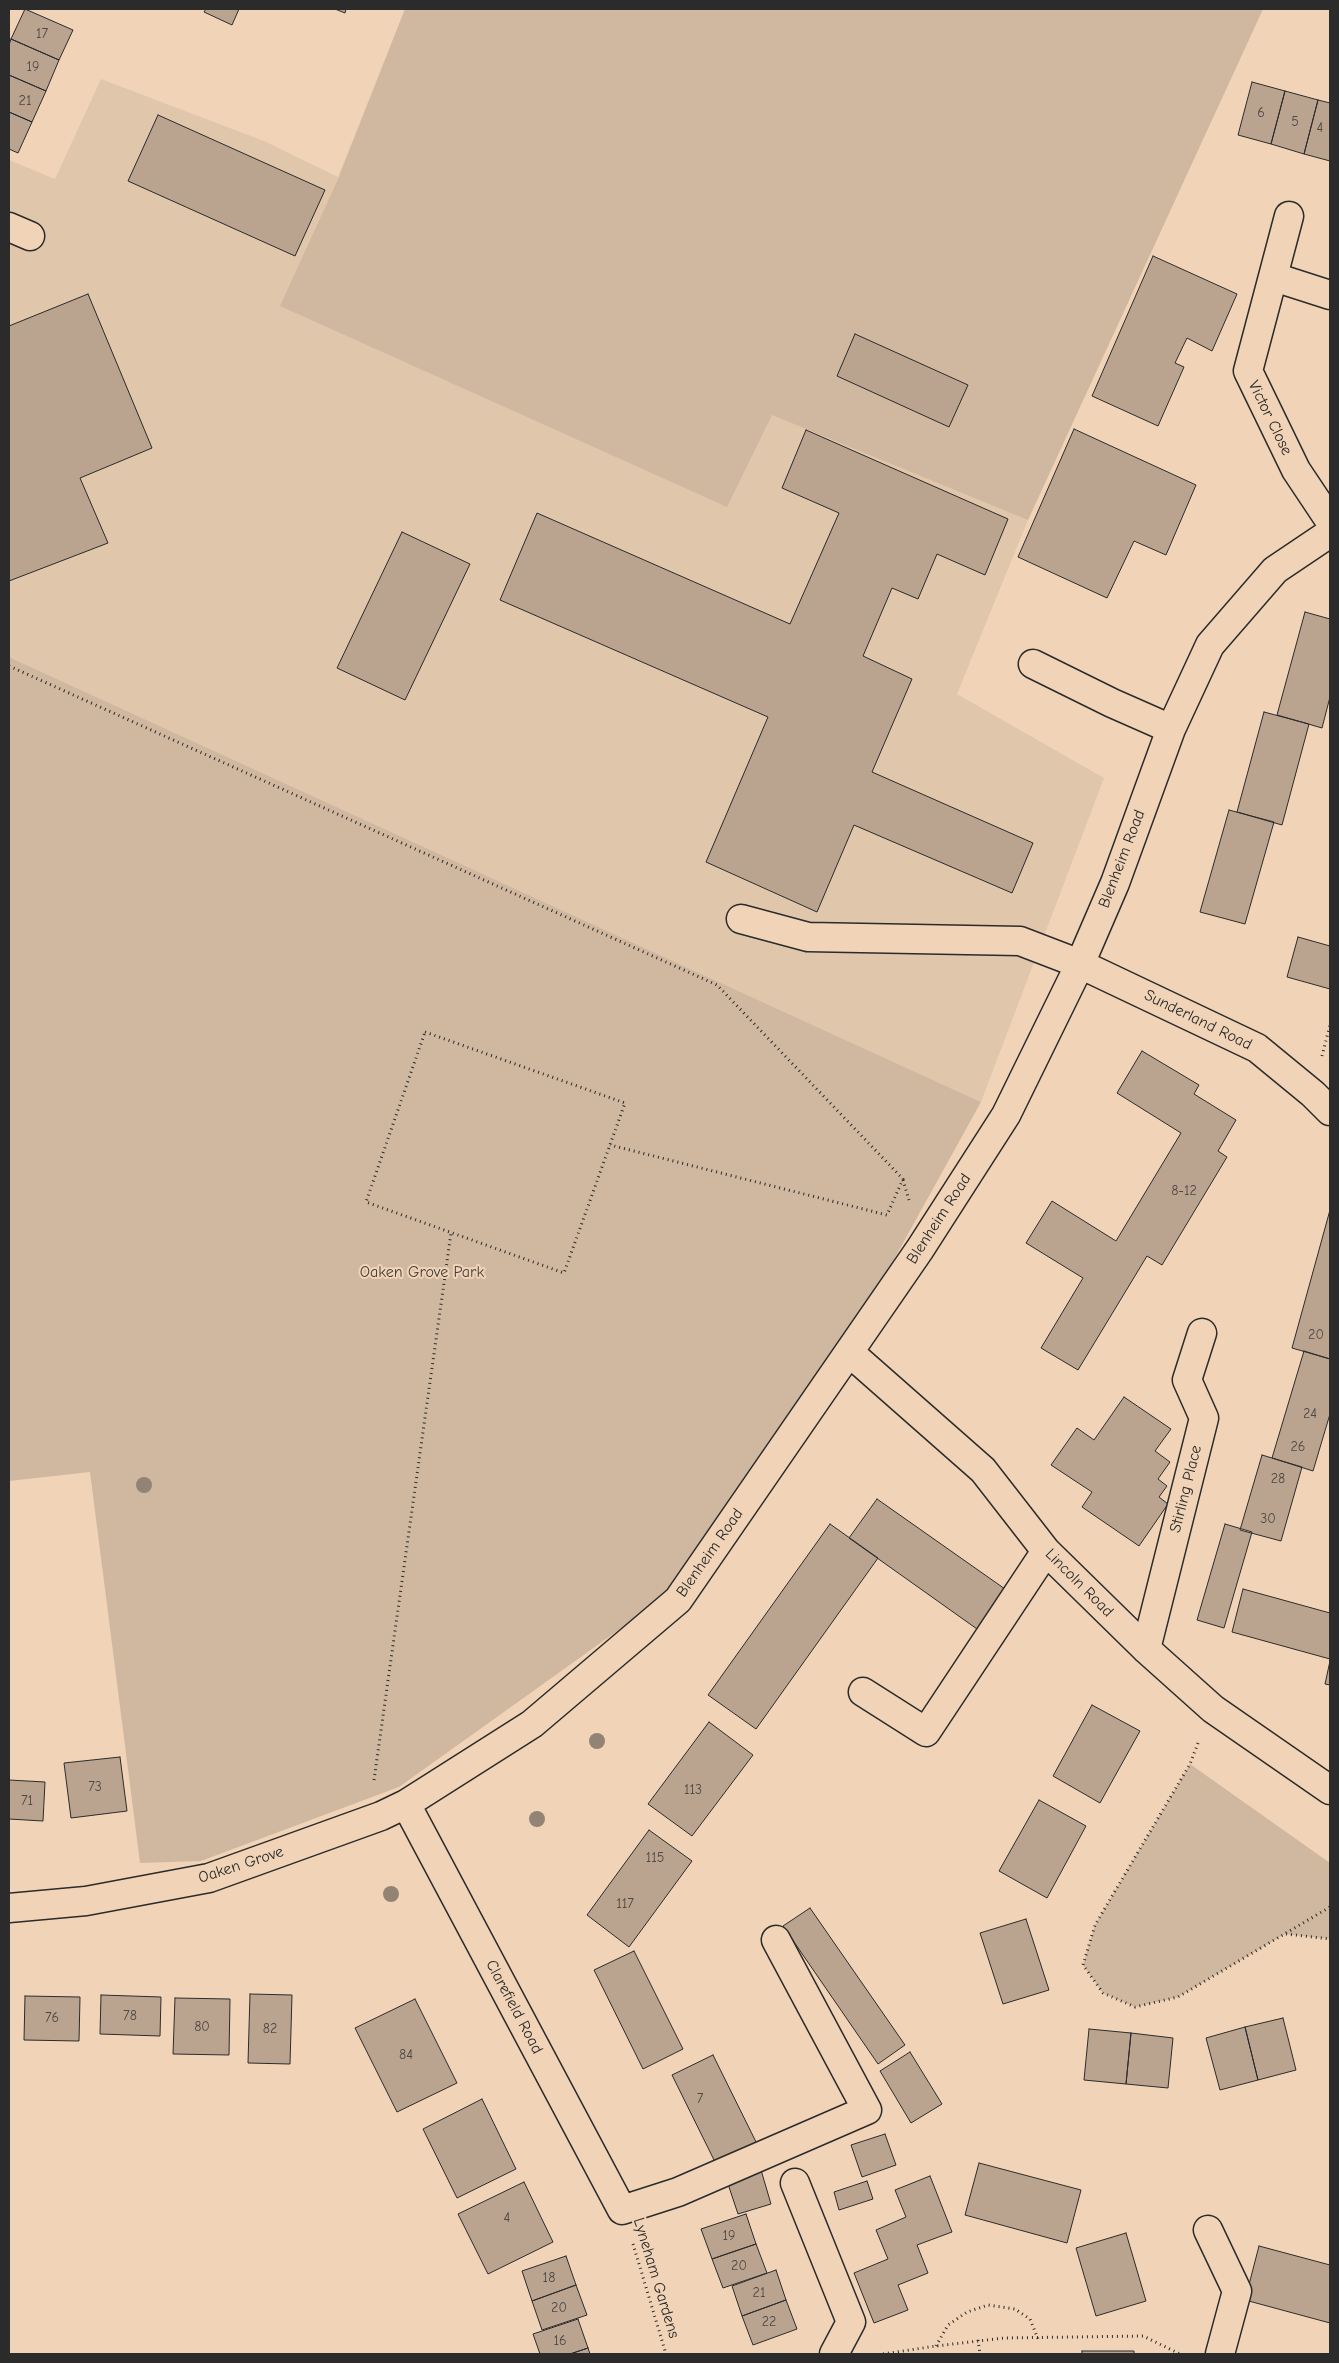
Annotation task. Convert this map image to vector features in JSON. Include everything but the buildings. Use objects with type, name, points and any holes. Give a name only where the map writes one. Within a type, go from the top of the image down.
[{"type":"street","name":"Victor Close","points":[[1289,216],[1248,371],[1296,470],[1330,521]]},
{"type":"street","points":[[1274,276],[1330,295]]},
{"type":"street","name":"Blenheim Road","points":[[406,1804],[532,1724],[678,1600],[920,1249],[1006,1115],[1080,964],[1114,883],[1171,729],[1210,645],[1276,570],[1330,534]]},
{"type":"street","points":[[1033,664],[1112,703],[1171,729]]},
{"type":"street","name":"Sunderland Road","points":[[742,919],[808,937],[1020,941],[1080,964],[1257,1048],[1313,1094],[1330,1111]]},
{"type":"street","name":"Stirling Place","points":[[1146,1649],[1204,1418],[1187,1380],[1202,1333]]},
{"type":"street","name":"Lincoln Road","points":[[849,1352],[983,1470],[1046,1551],[1146,1649],[1213,1709],[1330,1790]]},
{"type":"street","points":[[863,1692],[926,1732],[1046,1551]]},
{"type":"street","name":"Oaken Grove","points":[[9,1908],[86,1901],[209,1878],[381,1816],[406,1804]]},
{"type":"street","name":"Clarefield Road","points":[[406,1804],[622,2210]]},
{"type":"street","points":[[622,2210],[678,2192],[867,2110],[776,1940]]},
{"type":"street","points":[[796,2183],[851,2322],[834,2354]]},
{"type":"street","points":[[1208,2230],[1237,2291],[1220,2354]]},
{"type":"path","points":[[9,666],[717,985],[903,1179],[887,1215],[610,1145]]},
{"type":"path","points":[[425,1032],[625,1103],[564,1273],[451,1233],[366,1202],[425,1032]]},
{"type":"path","points":[[381,1816],[372,1789],[451,1233]]},
{"type":"path","points":[[1213,1709],[1190,1764],[1095,1925],[1083,1965],[1103,1993],[1135,2007],[1178,1997],[1330,1907]]},
{"type":"path","points":[[1285,1934],[1330,1939]]},
{"type":"path","name":"Lyneham Gardens","points":[[622,2210],[666,2354]]},
{"type":"path","points":[[936,2346],[948,2325],[967,2312],[988,2305],[1014,2309],[1030,2319],[1038,2339]]},
{"type":"path","points":[[883,2354],[978,2340],[1143,2336],[1180,2354]]},
{"type":"path","points":[[978,2340],[980,2354]]},
{"type":"shaded area","points":[[405,9],[1263,9],[1028,520],[957,694],[1104,778],[981,1102],[9,657],[9,160],[55,179],[101,79],[264,141],[338,177]]},
{"type":"green space","points":[[405,9],[1263,9],[1028,520],[772,415],[727,507],[280,306],[339,177]]},
{"type":"green space","name":"Oaken Grove Park","points":[[9,657],[981,1102],[866,1310],[669,1594],[399,1787],[201,1861],[140,1863],[90,1472],[9,1481]]},
{"type":"green space","points":[[1190,1764],[1330,1863],[1330,1939],[1285,1934],[1178,1997],[1135,2007],[1103,1993],[1083,1965],[1095,1925]]}]
